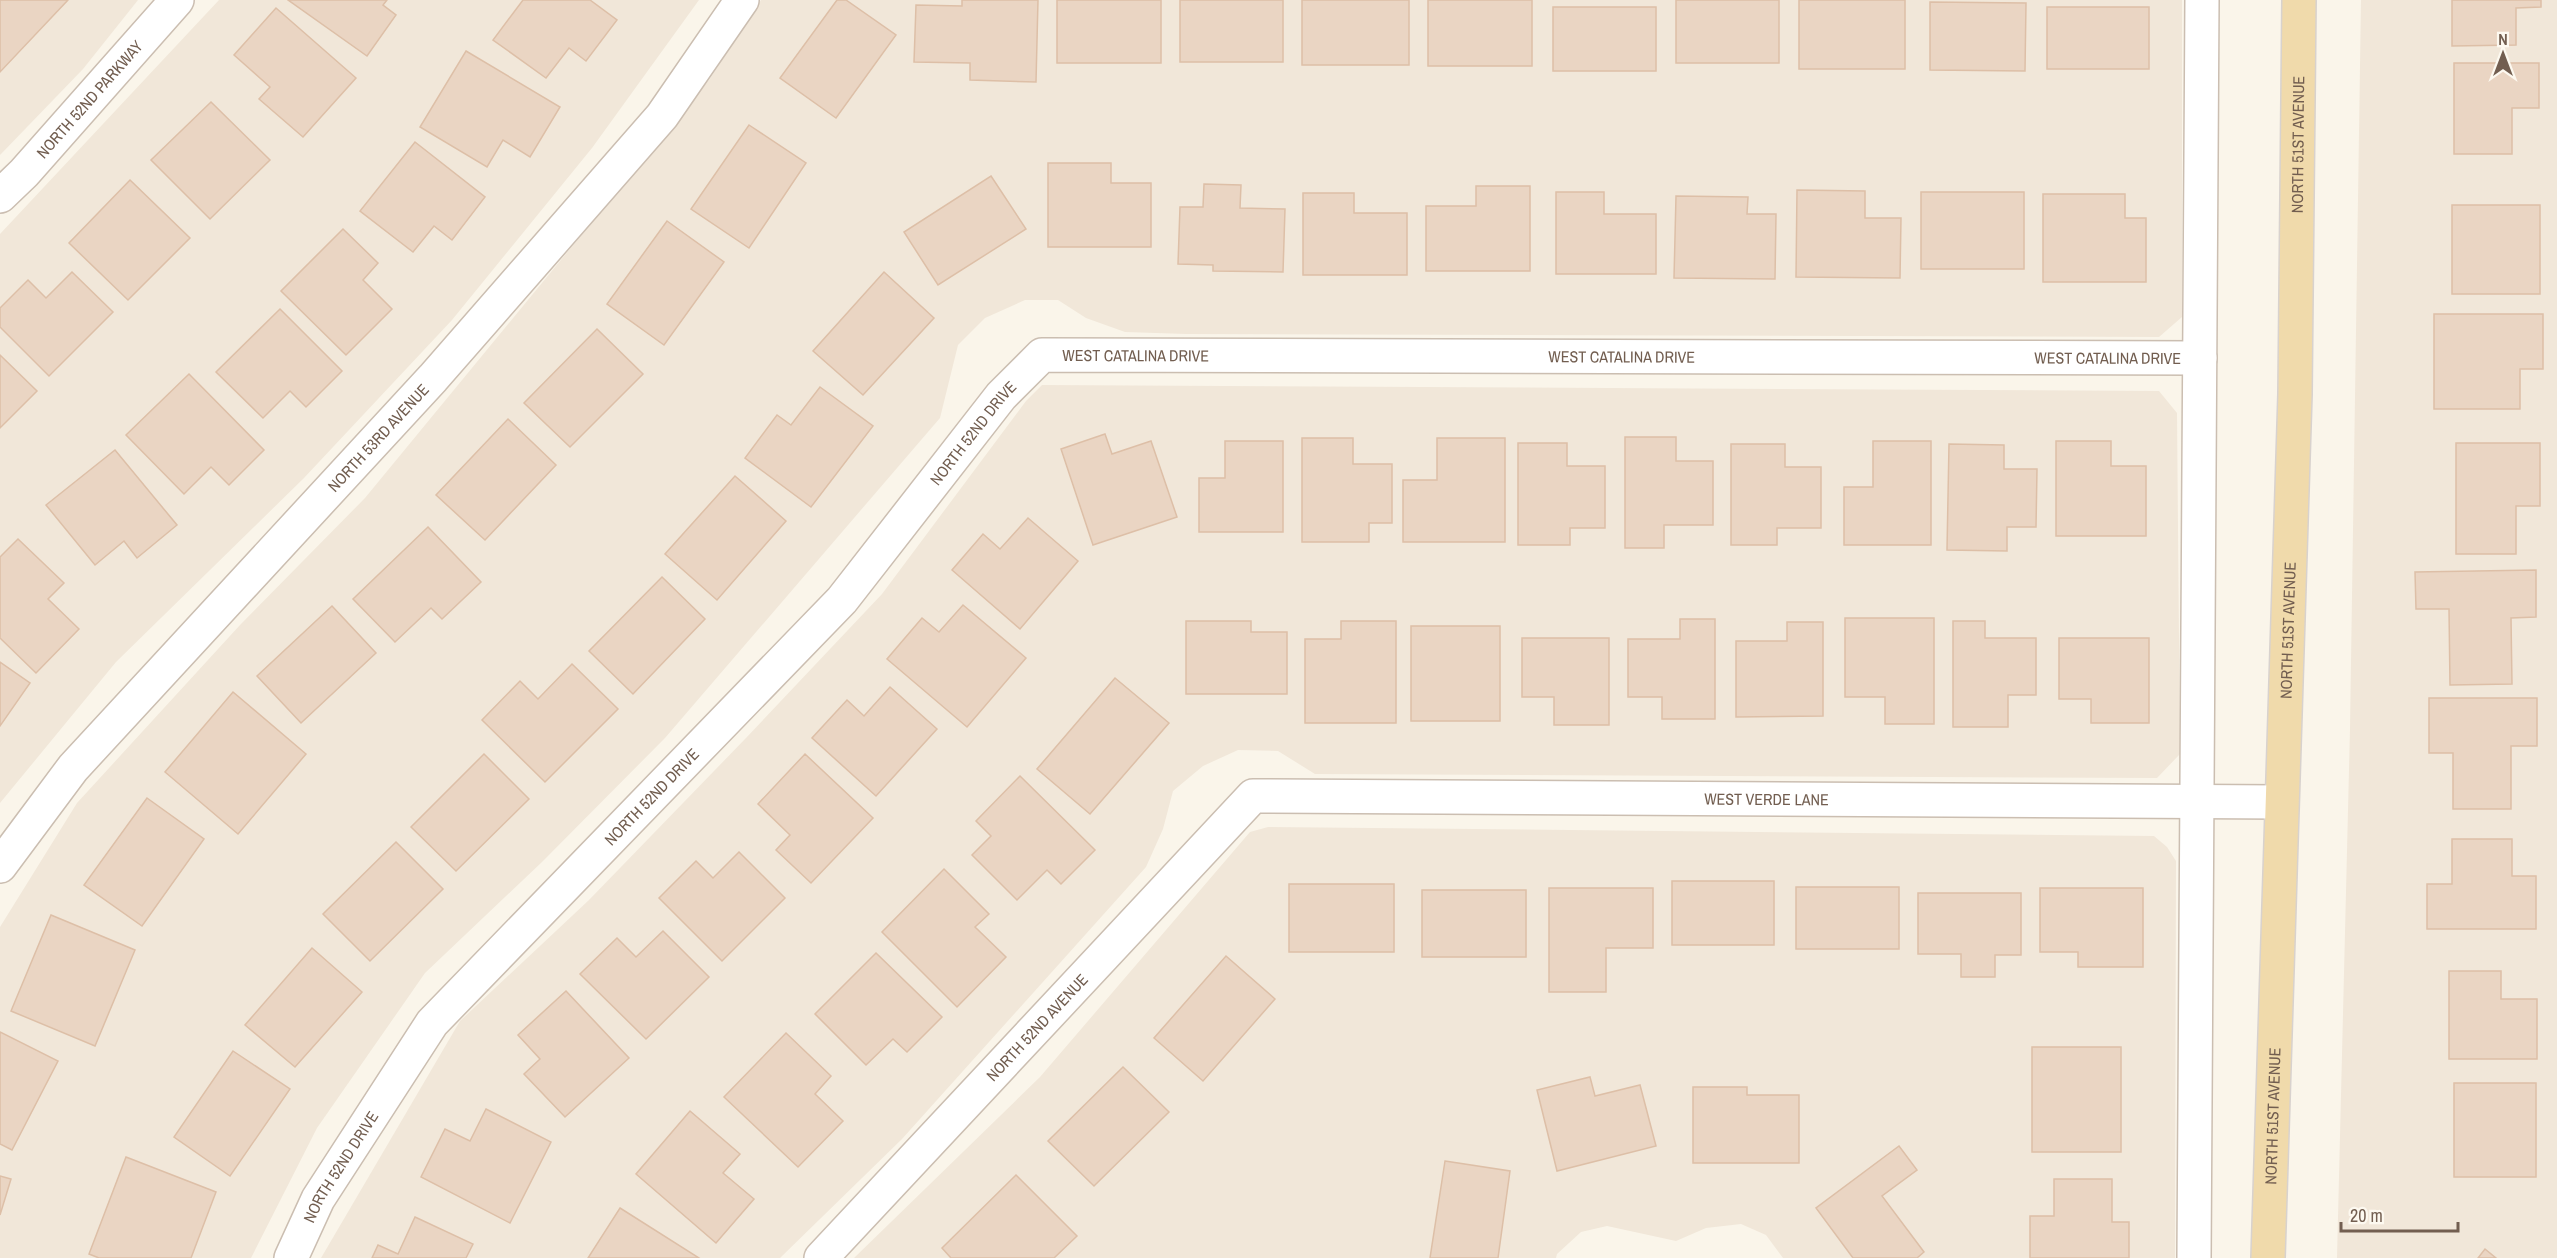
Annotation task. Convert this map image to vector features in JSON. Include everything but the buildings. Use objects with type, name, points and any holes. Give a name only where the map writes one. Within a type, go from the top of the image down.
[{"type":"main road","name":"NORTH 51ST AVENUE","points":[[2268,1258],[2295,382],[2300,0]]},
{"type":"street","name":"NORTH 52ND PARKWAY","points":[[0,196],[24,173],[177,0]]},
{"type":"street","name":"NORTH 53RD AVENUE","points":[[0,866],[73,768],[433,378],[662,116],[742,0]]},
{"type":"street","points":[[2194,1258],[2202,0]]},
{"type":"street","name":"WEST CATALINA DRIVE","points":[[1042,355],[2200,358]]},
{"type":"street","name":"NORTH 52ND DRIVE","points":[[291,1258],[318,1199],[432,1023],[842,600],[1001,396],[1042,355]]},
{"type":"street","name":"WEST VERDE LANE","points":[[1253,796],[2281,802]]},
{"type":"street","name":"NORTH 52ND AVENUE","points":[[821,1258],[1253,796]]},
{"type":"shaded area","points":[[0,0],[138,0],[83,69],[0,155]]},
{"type":"shaded area","points":[[219,0],[699,0],[592,148],[452,320],[304,478],[116,662],[0,803],[0,234]]},
{"type":"shaded area","points":[[761,0],[2182,0],[2182,317],[2159,337],[1186,334],[1125,332],[1086,318],[1058,300],[1025,300],[985,318],[958,345],[940,418],[665,738],[542,862],[425,973],[317,1128],[251,1258],[0,1258],[0,927],[77,803],[240,625],[365,498],[709,80]]},
{"type":"shaded area","points":[[2361,0],[2557,0],[2557,1258],[2337,1258],[2350,729]]},
{"type":"shaded area","points":[[1042,385],[2159,391],[2177,413],[2180,754],[2157,778],[1315,774],[1278,751],[1238,750],[1203,766],[1173,791],[1163,829],[1146,867],[902,1139],[780,1258],[321,1258],[460,1021],[589,900],[882,594],[1026,401]]},
{"type":"shaded area","points":[[1268,827],[2154,836],[2167,847],[2176,861],[2175,1258],[1783,1258],[1766,1235],[1741,1224],[1706,1228],[1676,1241],[1607,1226],[1581,1232],[1557,1254],[1556,1258],[854,1258],[1040,1077],[1250,832]]}]
